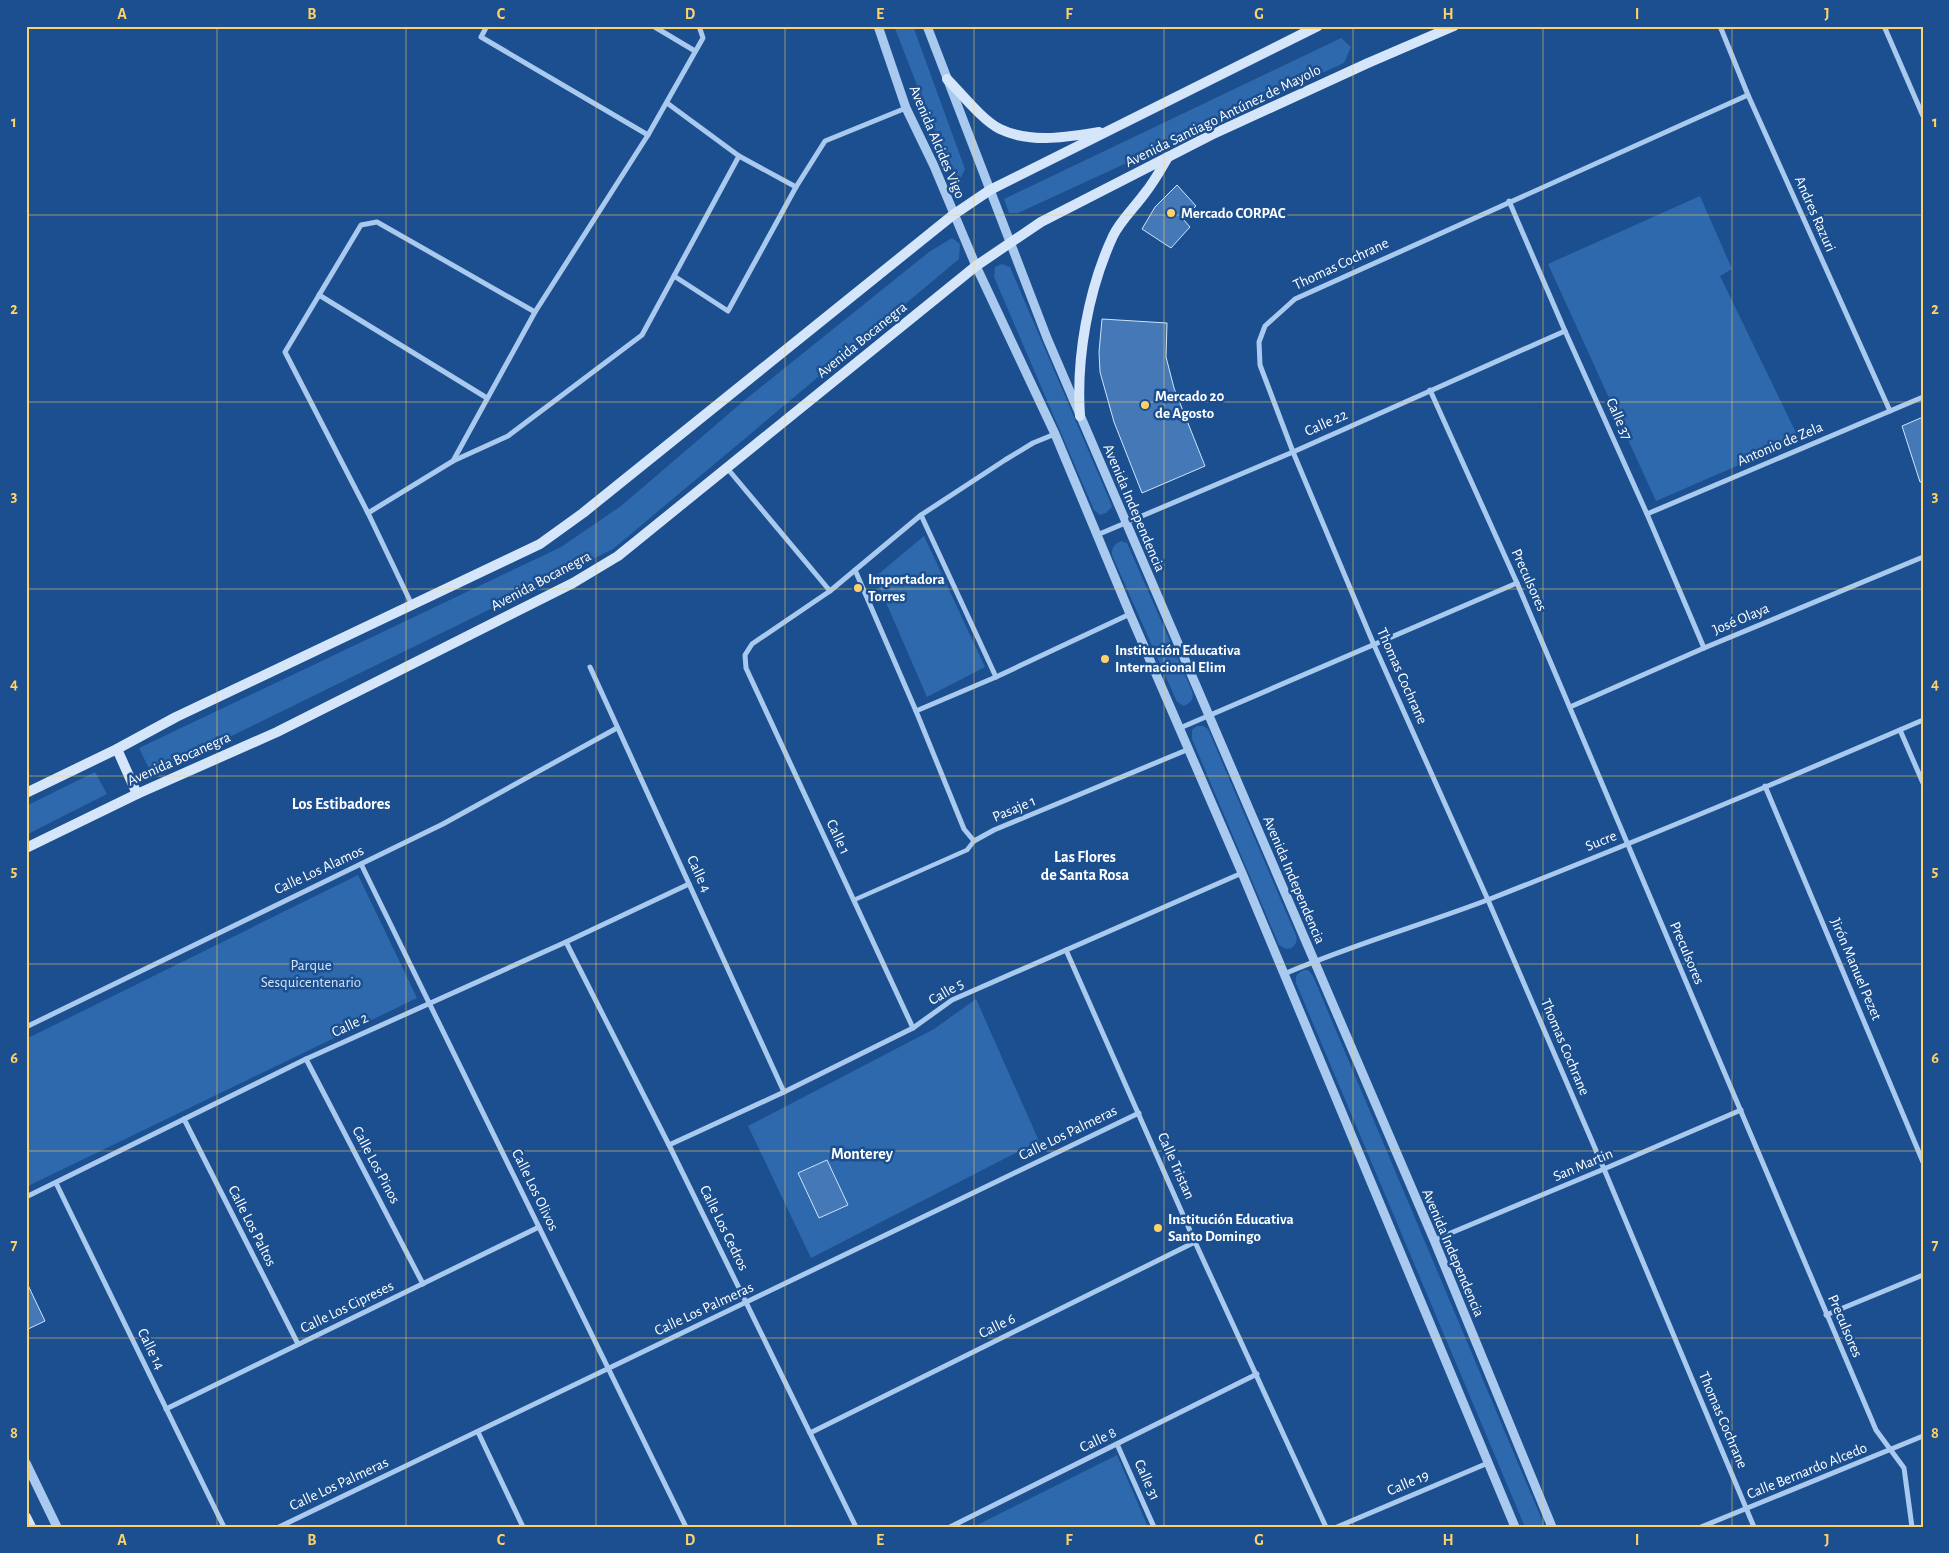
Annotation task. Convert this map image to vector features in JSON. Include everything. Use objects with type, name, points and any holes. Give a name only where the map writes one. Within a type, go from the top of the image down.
[{"type":"main road","points":[[26,792],[117,749],[176,717],[540,544],[583,513],[953,215],[990,190],[1318,26]]},
{"type":"main road","name":"Avenida Santiago Antúnez de Mayolo","points":[[1011,244],[1041,222],[1168,157],[1254,115],[1454,26]]},
{"type":"main road","points":[[947,79],[976,109],[1000,129],[1024,136],[1060,138],[1110,130]]},
{"type":"main road","points":[[1080,416],[1078,389],[1081,356],[1094,288],[1114,235],[1147,191],[1168,157]]},
{"type":"main road","name":"Avenida Bocanegra","points":[[26,848],[137,794],[277,732],[573,583],[618,556],[976,266],[1011,244]]},
{"type":"main road","points":[[117,749],[137,794]]},
{"type":"main road","points":[[26,1517],[31,1527]]},
{"type":"street","points":[[487,26],[481,36],[648,135]]},
{"type":"street","points":[[653,26],[696,52]]},
{"type":"street","points":[[453,461],[536,312],[648,135],[696,52],[703,38],[699,26]]},
{"type":"street","name":"Avenida Alcides Vigo","points":[[878,26],[906,108],[934,166],[976,266]]},
{"type":"street","name":"Avenida Alcides Vigo","points":[[927,26],[1011,244]]},
{"type":"street","name":"Andres Razuri","points":[[1720,26],[1748,95],[1890,411]]},
{"type":"street","points":[[1884,26],[1923,116]]},
{"type":"street","name":"Thomas Cochrane","points":[[1748,95],[1295,298],[1265,326],[1259,342],[1260,365],[1293,452],[1374,645],[1488,900],[1604,1170],[1754,1527]]},
{"type":"street","points":[[667,103],[739,156],[796,188]]},
{"type":"street","points":[[674,276],[728,311],[796,188],[825,141],[906,108]]},
{"type":"street","points":[[368,513],[453,461],[508,436],[642,335],[739,156]]},
{"type":"street","name":"Calle 37","points":[[1509,201],[1704,648]]},
{"type":"street","points":[[412,606],[368,513],[285,352],[361,225],[377,222],[536,312]]},
{"type":"street","name":"Avenida Independencia","points":[[1011,244],[1047,338],[1434,1240],[1552,1527]]},
{"type":"street","points":[[976,266],[1055,434],[1130,614],[1242,873],[1515,1527]]},
{"type":"street","points":[[319,295],[487,398]]},
{"type":"street","name":"Calle 22","points":[[1097,535],[1293,452],[1565,331]]},
{"type":"street","name":"Preculsores","points":[[1430,390],[1517,583],[1876,1430],[1901,1464],[1905,1473],[1912,1527]]},
{"type":"street","name":"Antonio de Zela","points":[[1647,514],[1923,397]]},
{"type":"street","points":[[727,468],[830,591],[921,515],[1033,443],[1055,434]]},
{"type":"street","points":[[921,515],[996,677]]},
{"type":"street","name":"José Olaya","points":[[1570,707],[1704,648],[1923,557]]},
{"type":"street","points":[[855,570],[916,711],[964,829],[974,841]]},
{"type":"street","points":[[1180,728],[1517,583]]},
{"type":"street","name":"Calle 1","points":[[830,591],[752,644],[746,655],[746,668],[913,1028]]},
{"type":"street","points":[[916,711],[996,677],[1130,614]]},
{"type":"street","name":"Calle 4","points":[[590,667],[784,1092]]},
{"type":"street","name":"Sucre","points":[[1284,974],[1314,961],[1488,900],[1923,720]]},
{"type":"street","name":"Calle Los Alamos","points":[[26,1026],[443,824],[617,728]]},
{"type":"street","points":[[1900,730],[1923,784]]},
{"type":"street","name":"Pasaje 1","points":[[854,900],[966,850],[974,841],[994,830],[1189,749]]},
{"type":"street","name":"Jirón Manuel Pezet","points":[[1765,786],[1923,1162]]},
{"type":"street","name":"Calle Los Olivos","points":[[360,864],[686,1527]]},
{"type":"street","name":"Calle 5","points":[[669,1145],[784,1092],[913,1028],[952,1000],[1242,873]]},
{"type":"street","name":"Calle 2","points":[[26,1197],[306,1059],[429,1002],[566,942],[689,884]]},
{"type":"street","name":"Calle Los Cedros","points":[[566,942],[669,1145],[856,1527]]},
{"type":"street","name":"Calle Tristan","points":[[1066,950],[1195,1242],[1326,1527]]},
{"type":"street","name":"Calle Los Pinos","points":[[306,1059],[424,1284]]},
{"type":"street","name":"San Martin","points":[[1434,1240],[1604,1170],[1741,1110]]},
{"type":"street","name":"Calle Los Palmeras","points":[[279,1527],[1139,1113]]},
{"type":"street","name":"Calle Los Paltos","points":[[184,1119],[298,1344]]},
{"type":"street","name":"Calle 14","points":[[56,1182],[224,1527]]},
{"type":"street","name":"Calle Los Cipreses","points":[[166,1409],[539,1227]]},
{"type":"street","name":"Calle 6","points":[[810,1433],[1195,1242]]},
{"type":"street","points":[[1826,1315],[1923,1275]]},
{"type":"street","name":"Calle 8","points":[[950,1527],[1256,1374]]},
{"type":"street","points":[[478,1432],[523,1527]]},
{"type":"street","name":"Calle Bernardo Alcedo","points":[[1701,1527],[1923,1436]]},
{"type":"street","name":"Calle 31","points":[[1117,1444],[1154,1527]]},
{"type":"street","name":"Calle 19","points":[[1338,1527],[1488,1462]]},
{"type":"street","points":[[26,1463],[57,1527]]},
{"type":"green space","points":[[894,26],[913,26],[965,169],[958,179],[952,175]]},
{"type":"green space","points":[[1341,38],[1351,47],[1344,63],[1018,213],[1009,213],[1004,199]]},
{"type":"green space","points":[[1700,196],[1732,269],[1720,276],[1799,439],[1656,501],[1548,264]]},
{"type":"green space","points":[[952,238],[960,244],[959,259],[613,549],[152,775],[139,748],[561,547],[621,506],[746,399],[929,252]]},
{"type":"green space","points":[[1002,264],[1010,267],[1109,499],[1112,507],[1106,513],[1100,515],[1094,510],[994,277],[995,267]]},
{"type":"green space","points":[[924,536],[985,667],[927,697],[875,577]]},
{"type":"green space","points":[[1121,541],[1127,543],[1192,691],[1192,700],[1184,706],[1177,702],[1112,555],[1114,546]]},
{"type":"green space","points":[[1197,726],[1203,726],[1208,729],[1296,935],[1296,941],[1292,948],[1286,949],[1279,945],[1192,739],[1192,730]]},
{"type":"green space","points":[[95,772],[107,794],[26,835],[26,806]]},
{"type":"green space","name":"Parque Sesquicentenario","points":[[358,875],[417,998],[26,1187],[26,1039]]},
{"type":"green space","points":[[1304,970],[1308,970],[1313,976],[1545,1527],[1525,1527],[1296,983],[1297,975]]},
{"type":"green space","points":[[976,999],[1039,1141],[811,1258],[748,1126],[934,1029]]},
{"type":"green space","points":[[1117,1455],[1148,1527],[973,1527]]},
{"type":"building","name":"Mercado CORPAC","points":[[1177,185],[1196,206],[1183,219],[1190,227],[1171,248],[1142,229],[1155,207]]},
{"type":"building","name":"Mercado 20 de Agosto","points":[[1102,319],[1167,323],[1166,357],[1174,388],[1205,466],[1142,493],[1114,422],[1100,372],[1099,352]]},
{"type":"building","points":[[1923,417],[1923,482],[1920,482],[1902,426]]},
{"type":"building","points":[[827,1160],[848,1205],[819,1218],[798,1173]]},
{"type":"building","points":[[26,1281],[45,1321],[26,1330]]},
{"type":"place","name":"Mercado CORPAC","points":[[1171,213]]},
{"type":"place","name":"Mercado 20 de Agosto","points":[[1145,405]]},
{"type":"place","name":"Importadora Torres","points":[[858,588]]},
{"type":"place","name":"Institución Educativa Internacional Elim","points":[[1105,659]]},
{"type":"place","name":"Institución Educativa Santo Domingo","points":[[1158,1228]]},
{"type":"district","name":"Los Estibadores","points":[[341,804]]},
{"type":"district","name":"Las Flores de Santa Rosa","points":[[1085,866]]},
{"type":"district","name":"Monterey","points":[[862,1154]]}]
